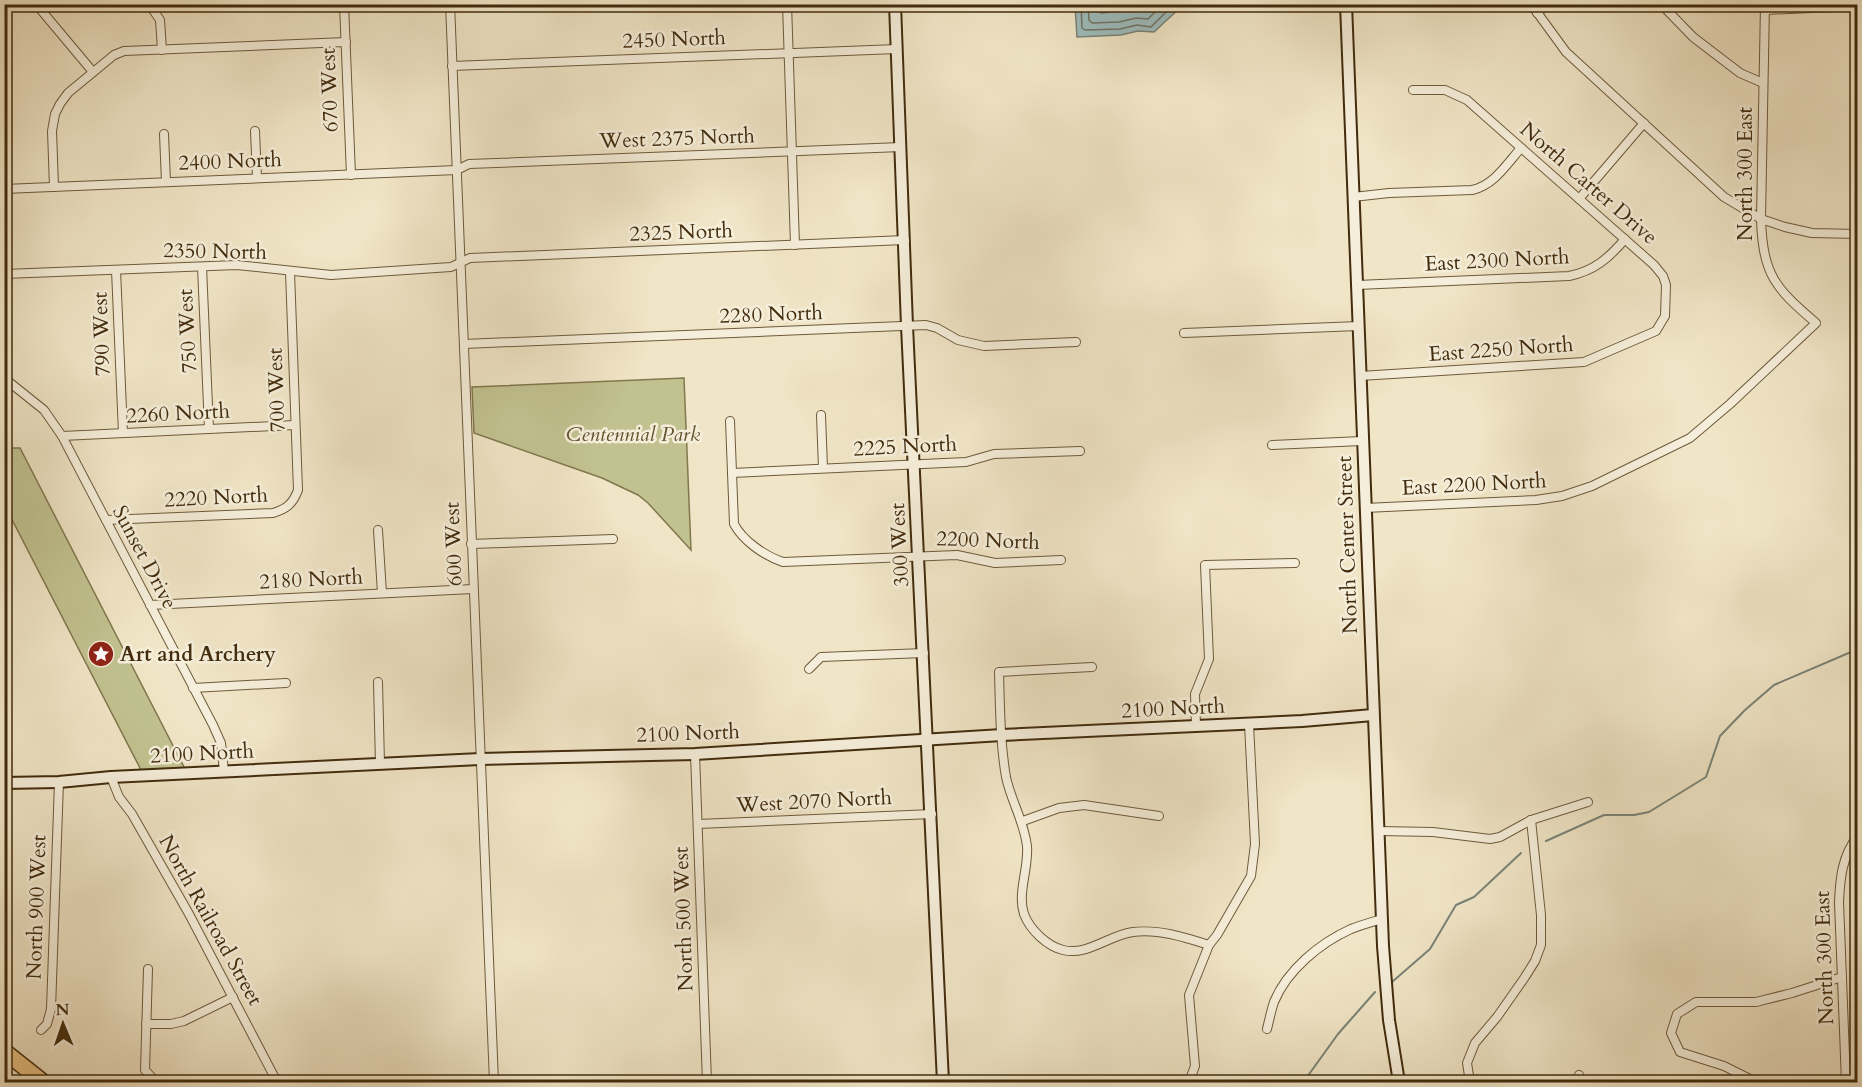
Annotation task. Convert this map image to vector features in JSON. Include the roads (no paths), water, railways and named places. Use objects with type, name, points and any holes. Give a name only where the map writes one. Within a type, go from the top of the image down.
[{"type":"highway","points":[[4,1051],[43,1083]]},
{"type":"street","points":[[36,4],[93,72]]},
{"type":"street","points":[[149,4],[160,20],[162,50]]},
{"type":"street","name":"670 West","points":[[344,4],[351,175]]},
{"type":"street","name":"600 West","points":[[450,4],[494,1083]]},
{"type":"street","points":[[787,4],[795,245]]},
{"type":"street","name":"300 West","points":[[895,4],[907,326],[943,1083]]},
{"type":"street","name":"North Center Street","points":[[1346,4],[1382,919],[1389,1020],[1399,1083]]},
{"type":"street","points":[[1531,4],[1566,52],[1724,197],[1761,219],[1812,233],[1857,234]]},
{"type":"street","points":[[1536,13],[1548,4]]},
{"type":"street","points":[[1661,4],[1693,37],[1740,73],[1763,82]]},
{"type":"street","points":[[1765,7],[1857,6]]},
{"type":"street","name":"North 300 East","points":[[1765,7],[1761,219],[1763,253],[1773,281],[1816,323]]},
{"type":"street","points":[[54,186],[52,130],[55,114],[68,93],[114,55],[124,51],[346,42]]},
{"type":"street","name":"2450 North","points":[[452,66],[897,49]]},
{"type":"street","name":"North Carter Drive","points":[[1413,90],[1434,89],[1457,94],[1467,100],[1654,265],[1663,276],[1666,285],[1665,316]]},
{"type":"street","points":[[1579,199],[1644,123]]},
{"type":"street","points":[[255,131],[257,178]]},
{"type":"street","points":[[164,134],[166,182]]},
{"type":"street","name":"West 2375 North","points":[[457,170],[469,164],[901,147]]},
{"type":"street","points":[[1353,197],[1484,188],[1521,148]]},
{"type":"street","name":"2400 North","points":[[4,189],[457,170]]},
{"type":"street","name":"East 2300 North","points":[[1357,285],[1569,276],[1596,267],[1625,239]]},
{"type":"street","name":"2325 North","points":[[460,263],[470,258],[905,240]]},
{"type":"street","name":"2350 North","points":[[4,274],[248,265],[290,272],[331,275],[451,267],[460,263]]},
{"type":"street","name":"750 West","points":[[202,267],[209,429]]},
{"type":"street","name":"790 West","points":[[116,270],[123,434]]},
{"type":"street","name":"700 West","points":[[290,272],[298,490],[290,505]]},
{"type":"street","name":"East 2250 North","points":[[1360,376],[1584,362],[1656,332],[1665,316]]},
{"type":"street","name":"East 2200 North","points":[[1365,508],[1536,500],[1562,496],[1592,486],[1690,438],[1706,426],[1816,323]]},
{"type":"street","name":"2280 North","points":[[464,344],[926,325],[938,328],[958,340],[984,346],[1076,342]]},
{"type":"street","points":[[1184,333],[1359,326]]},
{"type":"street","name":"Sunset Drive","points":[[4,378],[44,410],[63,436],[221,742],[224,771]]},
{"type":"street","points":[[821,415],[823,468]]},
{"type":"street","points":[[729,421],[732,473]]},
{"type":"street","name":"2260 North","points":[[63,436],[295,425]]},
{"type":"street","points":[[1272,446],[1362,441]]},
{"type":"street","name":"2225 North","points":[[732,473],[966,462],[994,454],[1080,451]]},
{"type":"street","name":"2200 North","points":[[732,473],[734,524],[738,531],[770,557],[783,562],[957,555],[995,563],[1061,560]]},
{"type":"street","name":"2220 North","points":[[106,520],[273,513],[290,505]]},
{"type":"street","points":[[378,530],[382,593]]},
{"type":"street","points":[[471,544],[613,539]]},
{"type":"street","points":[[1196,726],[1195,694],[1209,659],[1204,565],[1295,563]]},
{"type":"street","name":"2180 North","points":[[150,604],[473,589]]},
{"type":"street","points":[[809,669],[821,657],[924,652]]},
{"type":"street","points":[[1092,667],[999,672],[1006,777],[1015,808],[1023,821],[1027,849],[1022,898],[1024,914],[1032,929],[1040,937],[1062,950],[1076,951],[1090,948],[1114,936],[1133,932],[1176,935],[1209,945]]},
{"type":"street","points":[[378,682],[380,764]]},
{"type":"street","points":[[193,688],[286,683]]},
{"type":"street","name":"2100 North","points":[[4,783],[480,759],[696,753],[1002,735],[1249,724],[1373,715]]},
{"type":"street","points":[[1189,1083],[1195,1066],[1189,995],[1209,945],[1251,876],[1255,844],[1249,724]]},
{"type":"street","name":"North 500 West","points":[[696,753],[707,1083]]},
{"type":"street","name":"North Railroad Street","points":[[111,777],[119,797],[143,833],[233,997],[277,1083]]},
{"type":"street","name":"North 900 West","points":[[41,1030],[47,1024],[51,1009],[59,782]]},
{"type":"street","points":[[1379,831],[1433,832],[1490,839],[1500,837],[1531,820],[1588,802]]},
{"type":"street","points":[[1023,821],[1059,808],[1084,806],[1159,816]]},
{"type":"street","name":"West 2070 North","points":[[698,824],[932,814]]},
{"type":"street","points":[[1470,1083],[1467,1063],[1475,1044],[1525,977],[1541,945],[1541,915],[1531,820]]},
{"type":"street","name":"North 300 East","points":[[1846,1083],[1839,902],[1840,880],[1845,858],[1857,836]]},
{"type":"street","points":[[1267,1029],[1275,1001],[1293,973],[1310,955],[1329,940],[1382,919]]},
{"type":"street","points":[[148,969],[145,1070],[155,1081]]},
{"type":"street","points":[[1756,1083],[1724,1066],[1680,1052],[1671,1033],[1677,1014],[1696,1002],[1756,1002],[1842,977]]},
{"type":"street","points":[[146,1024],[171,1024],[184,1021],[233,997]]},
{"type":"water","points":[[1075,4],[1183,5],[1154,32],[1138,31],[1121,35],[1077,37]]},
{"type":"waterway","points":[[1546,841],[1604,815],[1634,815],[1649,812],[1706,777],[1720,736],[1774,685],[1858,649]]},
{"type":"waterway","points":[[1392,982],[1430,949],[1456,905],[1474,897],[1521,853]]},
{"type":"waterway","points":[[1306,1082],[1307,1077],[1338,1034],[1375,992]]},
{"type":"place","name":"Art and Archery","points":[[101,654]]},
{"type":"park label","name":"Centennial Park","points":[[633,434]]}]
